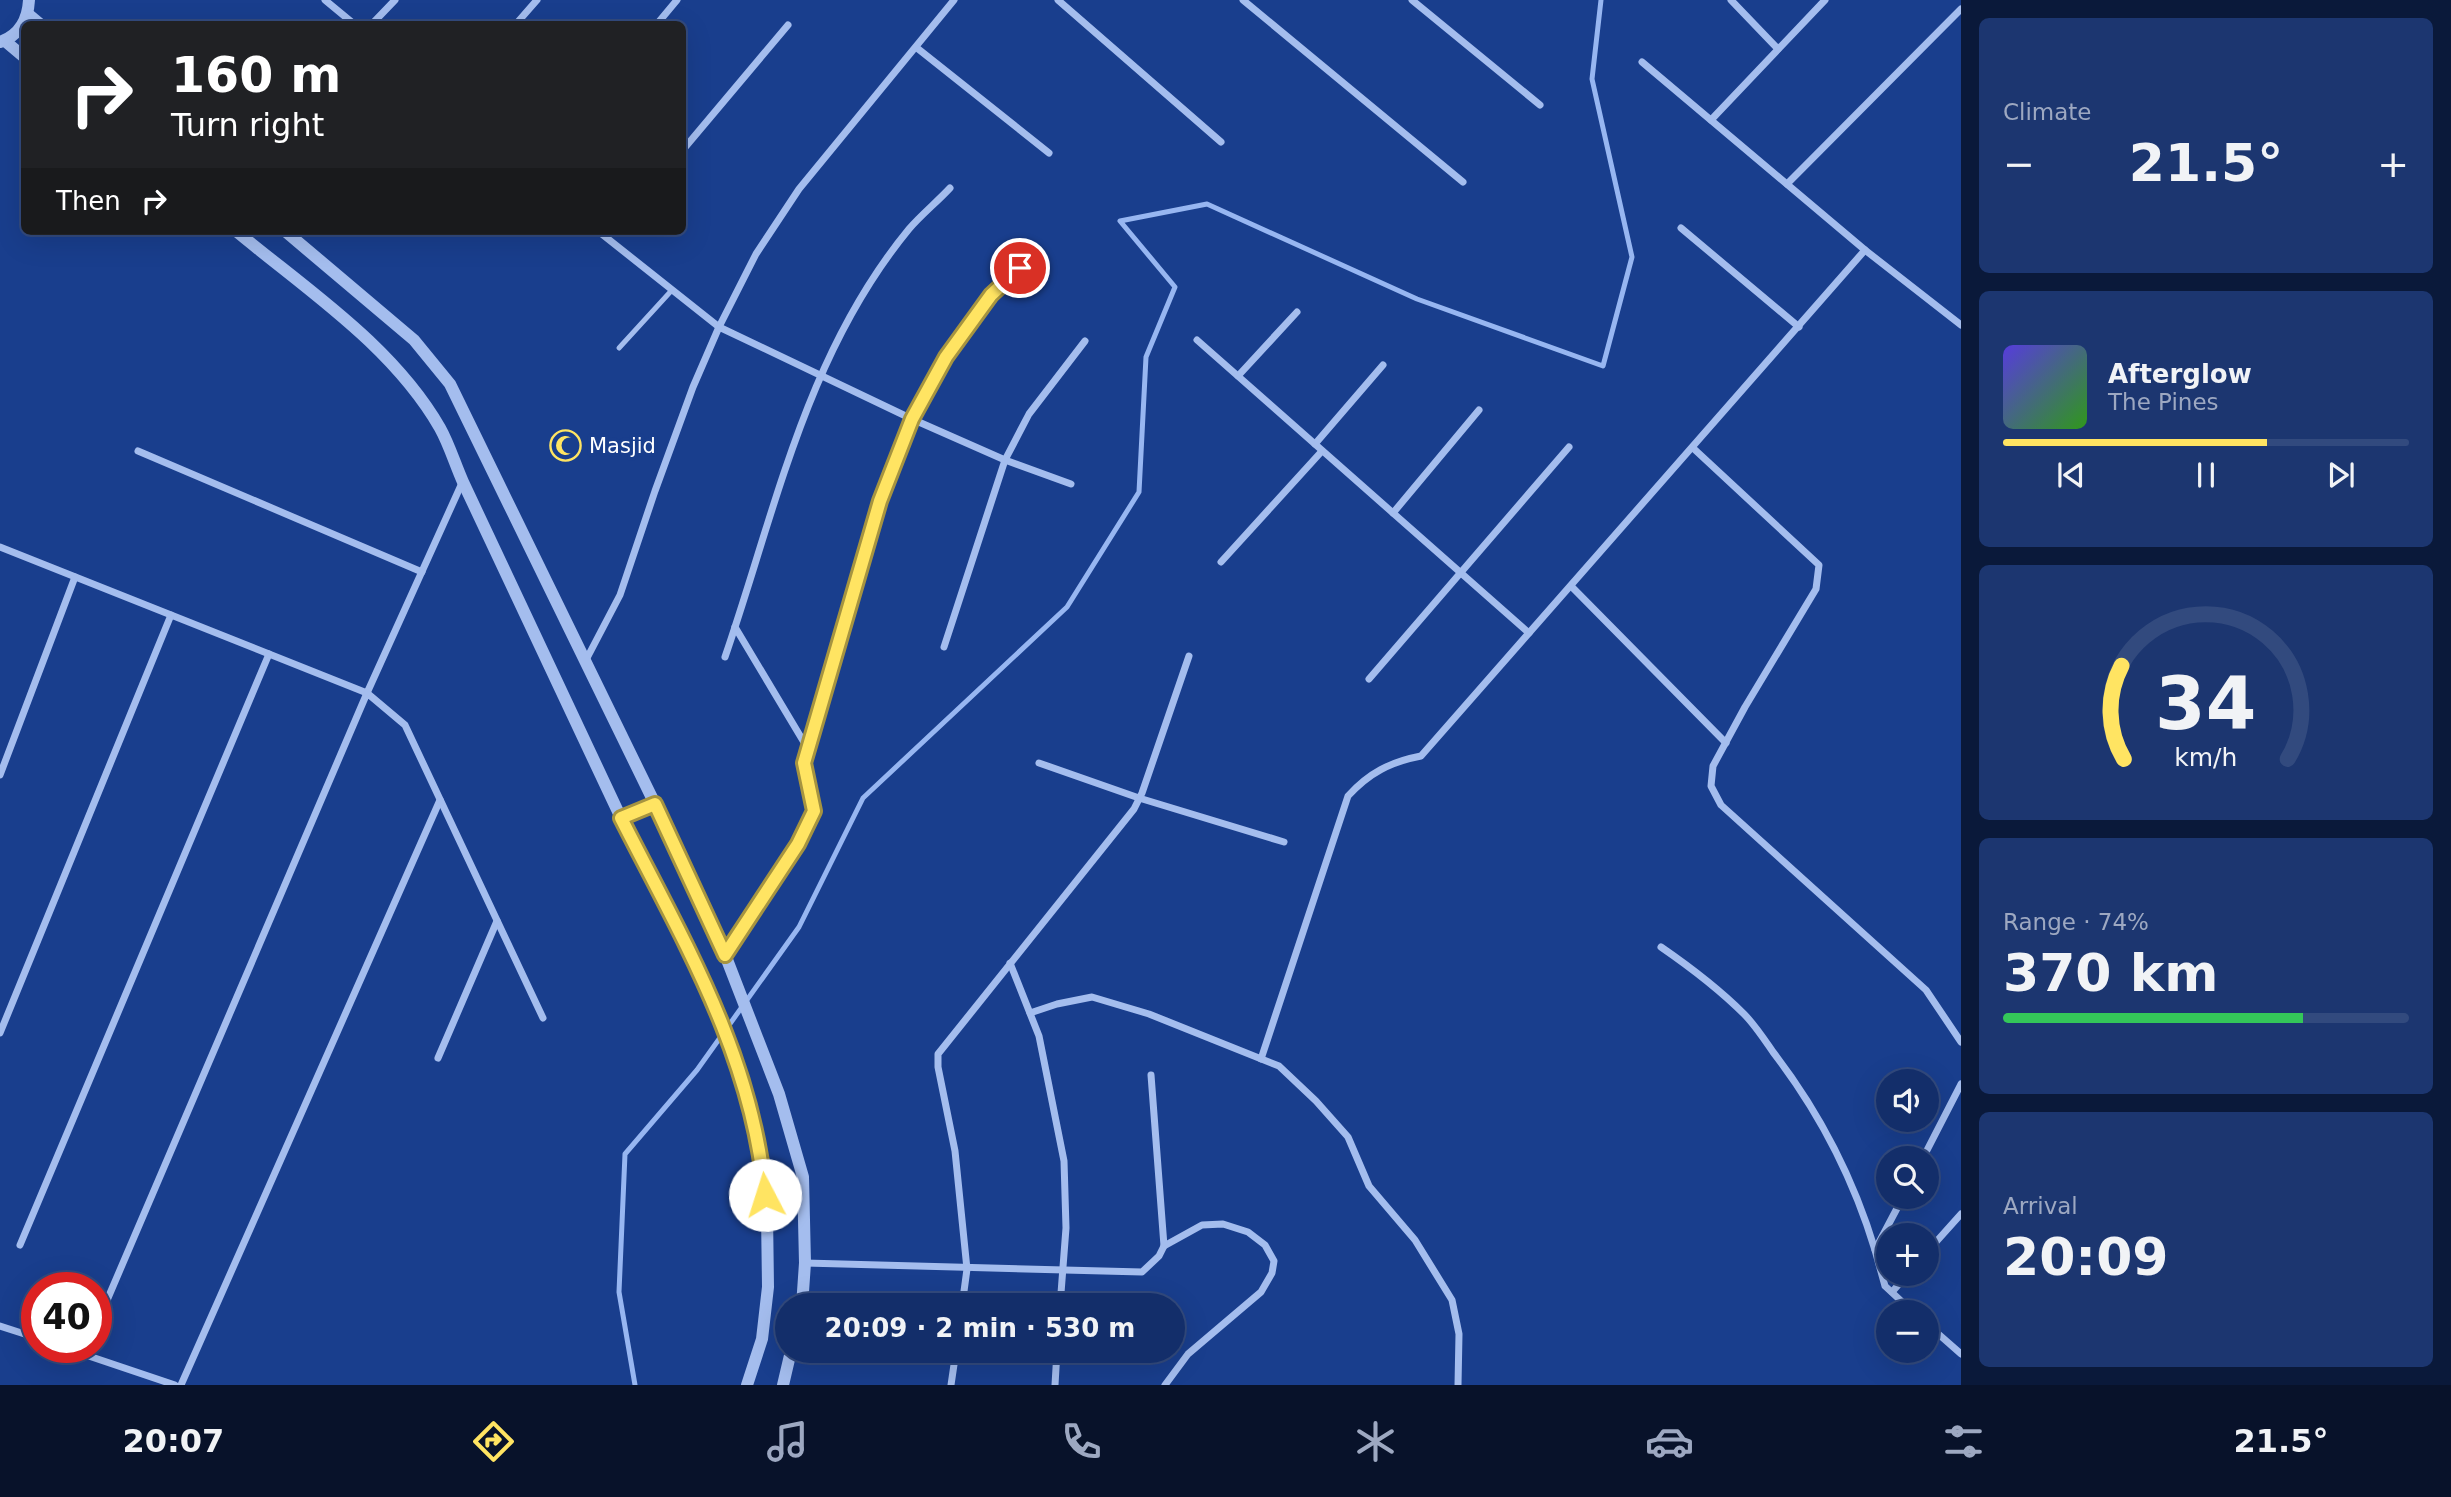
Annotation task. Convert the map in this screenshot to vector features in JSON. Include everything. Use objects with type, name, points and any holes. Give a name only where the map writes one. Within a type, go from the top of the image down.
[{"type":"street","points":[[25,21],[29,0]]},
{"type":"street","points":[[325,0],[350,21]]},
{"type":"street","points":[[375,21],[395,0]]},
{"type":"street","points":[[519,21],[537,0]]},
{"type":"street","points":[[660,21],[677,0]]},
{"type":"street","points":[[585,661],[620,595],[654,491],[719,327],[756,254],[799,189],[954,0]]},
{"type":"street","points":[[1058,0],[1221,142]]},
{"type":"street","points":[[1243,0],[1463,183]]},
{"type":"street","points":[[1412,0],[1540,104]]},
{"type":"street","points":[[1731,0],[1778,49]]},
{"type":"street","points":[[1711,120],[1825,0]]},
{"type":"street","points":[[1787,184],[1961,9]]},
{"type":"street","points":[[28,14],[36,21]]},
{"type":"street","points":[[686,146],[788,25]]},
{"type":"street","points":[[21,28],[2,42],[21,55]]},
{"type":"street","points":[[917,48],[1049,153]]},
{"type":"street","points":[[1642,62],[1865,250],[1961,325]]},
{"type":"street","points":[[725,657],[791,447],[820,374],[866,291],[909,229],[950,188]]},
{"type":"street","points":[[1681,228],[1799,327]]},
{"type":"street","points":[[241,235],[363,335],[411,386],[440,428],[621,818],[713,1003],[730,1042],[750,1101],[762,1156],[767,1214],[768,1287],[762,1339],[747,1385]]},
{"type":"street","points":[[290,235],[414,340],[450,384],[655,804],[725,955],[779,1094],[803,1177],[803,1293]]},
{"type":"street","points":[[602,235],[719,327],[912,419],[1005,460],[1071,484]]},
{"type":"street","points":[[608,240],[612,235]]},
{"type":"street","points":[[1261,1059],[1348,796],[1364,778],[1398,761],[1421,756],[1865,250]]},
{"type":"street","points":[[725,955],[798,844],[814,811],[804,763],[880,501],[912,419],[953,347],[991,295],[1034,254]]},
{"type":"street","points":[[1238,376],[1297,312]]},
{"type":"street","points":[[1197,340],[1529,634]]},
{"type":"street","points":[[944,647],[1005,460],[1030,414],[1085,341]]},
{"type":"street","points":[[1314,444],[1383,365]]},
{"type":"street","points":[[1393,513],[1479,410]]},
{"type":"street","points":[[1369,679],[1569,447]]},
{"type":"street","points":[[1693,448],[1819,565],[1816,589],[1713,766],[1711,786],[1721,805],[1926,990],[1961,1042]]},
{"type":"street","points":[[138,451],[422,572]]},
{"type":"street","points":[[1221,562],[1322,451]]},
{"type":"street","points":[[112,1289],[367,693],[463,482]]},
{"type":"street","points":[[0,547],[367,693],[405,726],[543,1018]]},
{"type":"street","points":[[0,775],[75,577]]},
{"type":"street","points":[[1571,586],[1726,743]]},
{"type":"street","points":[[0,1033],[171,615]]},
{"type":"street","points":[[735,627],[808,749]]},
{"type":"street","points":[[20,1245],[269,654]]},
{"type":"street","points":[[964,1293],[967,1269],[956,1151],[938,1067],[938,1054],[1134,809],[1189,656]]},
{"type":"street","points":[[1040,763],[1139,799],[1284,842]]},
{"type":"street","points":[[181,1385],[440,800]]},
{"type":"street","points":[[621,818],[655,804]]},
{"type":"street","points":[[438,1059],[497,921]]},
{"type":"street","points":[[1661,947],[1724,996],[1745,1016],[1789,1073],[1824,1126],[1846,1168],[1863,1208],[1885,1286],[1900,1300]]},
{"type":"street","points":[[1010,963],[1039,1036],[1064,1161],[1066,1228],[1061,1293]]},
{"type":"street","points":[[1030,1013],[1092,998],[1149,1014],[1279,1066],[1316,1101],[1348,1137],[1369,1186],[1415,1240],[1452,1300],[1459,1334],[1458,1385]]},
{"type":"street","points":[[805,1263],[1142,1272],[1159,1256],[1164,1246],[1151,1075]]},
{"type":"street","points":[[1929,1146],[1961,1084]]},
{"type":"street","points":[[1875,1250],[1897,1209]]},
{"type":"street","points":[[1939,1239],[1961,1214]]},
{"type":"street","points":[[1164,1246],[1202,1226],[1223,1224],[1248,1232],[1265,1245],[1274,1261],[1272,1273],[1261,1292],[1188,1354],[1165,1385]]},
{"type":"street","points":[[1892,1292],[1897,1286]]},
{"type":"street","points":[[0,1326],[21,1333]]},
{"type":"street","points":[[1939,1335],[1961,1354]]},
{"type":"street","points":[[112,1361],[175,1385]]},
{"type":"street","points":[[783,1385],[788,1363]]},
{"type":"street","points":[[951,1385],[954,1363]]},
{"type":"street","points":[[1055,1385],[1056,1363]]},
{"type":"lane","points":[[619,348],[672,290]]},
{"type":"waterway","points":[[635,1385],[619,1292],[625,1154],[697,1070],[799,927],[863,798],[1067,607],[1139,492],[1146,357],[1175,287],[1120,221],[1207,204],[1417,299],[1603,366],[1632,257],[1592,79],[1601,0]]},
{"type":"place","name":"Masjid","points":[[566,446]]},
{"type":"route","points":[[765,1195],[762,1156],[750,1101],[732,1045],[693,960],[621,818],[655,804],[725,955],[798,844],[814,811],[804,763],[880,501],[912,419],[946,357],[991,295],[1020,268]]}]
